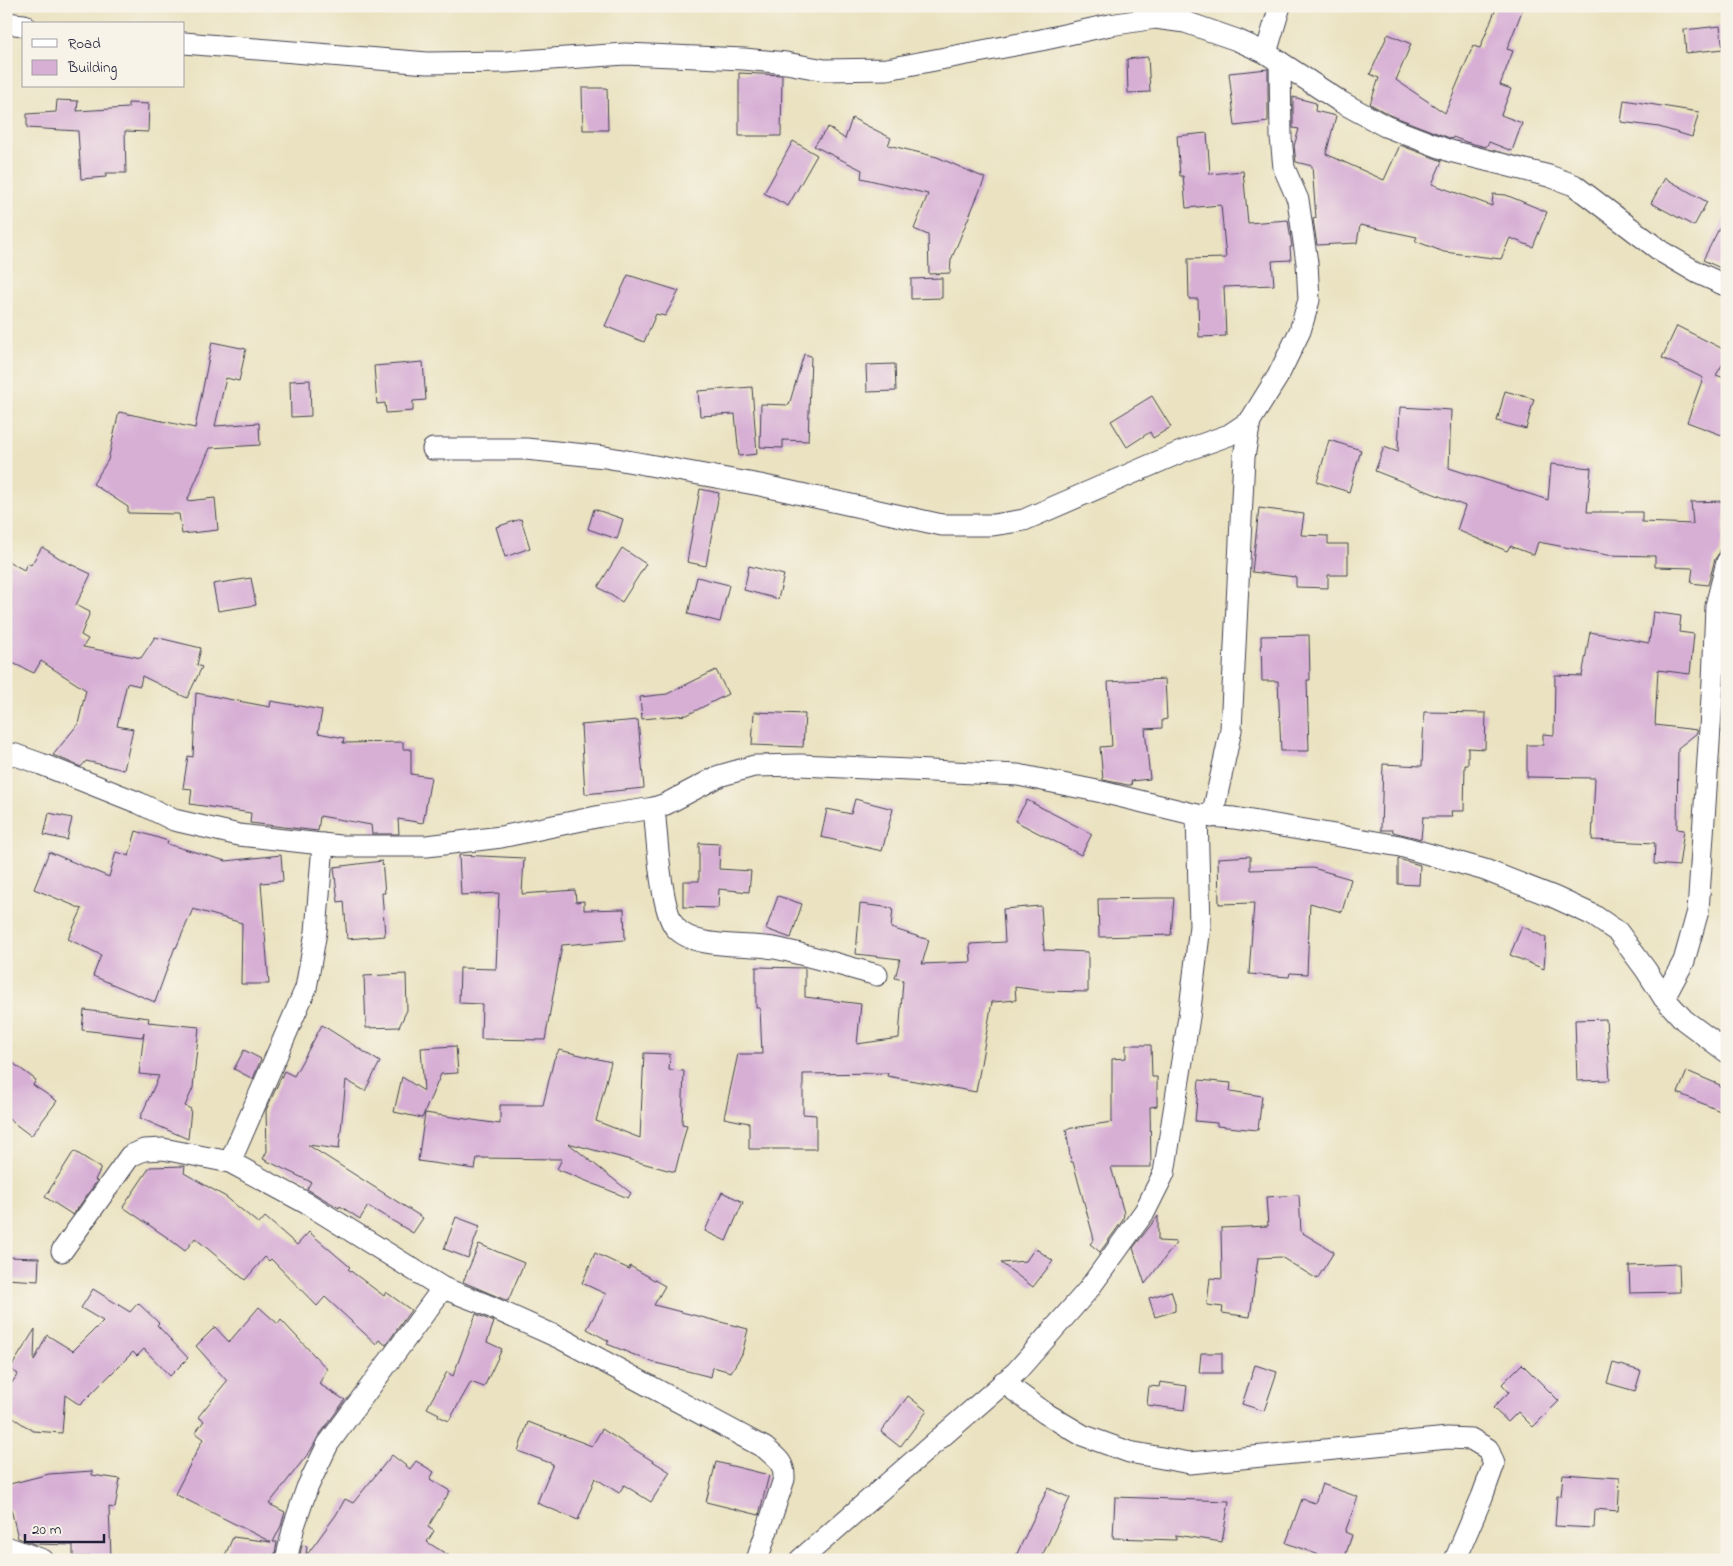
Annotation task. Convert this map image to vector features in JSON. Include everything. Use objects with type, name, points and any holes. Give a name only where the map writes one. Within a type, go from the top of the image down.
[{"type":"street","points":[[800,1560],[1016,1372],[1088,1290],[1144,1211],[1164,1173],[1189,1017],[1200,926],[1205,816],[1232,730],[1244,457],[1250,421],[1278,376],[1300,331],[1308,300],[1307,263],[1298,200],[1284,168],[1273,57],[1280,6]]},
{"type":"street","points":[[185,43],[427,63],[507,62],[625,54],[744,59],[786,63],[825,70],[887,69],[1110,25],[1155,18],[1185,22],[1237,40],[1273,57],[1340,102],[1385,126],[1450,151],[1549,176],[1574,185],[1662,252],[1698,273],[1727,286]]},
{"type":"street","points":[[6,23],[22,25]]},
{"type":"street","points":[[433,448],[526,449],[605,457],[760,485],[942,525],[993,526],[1024,520],[1181,452],[1228,435],[1250,421]]},
{"type":"street","points":[[1664,998],[1684,961],[1698,911],[1716,606],[1727,562]]},
{"type":"street","points":[[6,754],[13,754],[41,764],[138,803],[174,820],[239,835],[340,846],[428,846],[501,837],[601,816],[654,808],[666,804],[719,776],[754,766],[800,765],[1018,775],[1205,816],[1234,818],[1400,846],[1485,870],[1554,897],[1593,915],[1618,932],[1664,998],[1684,1020],[1727,1052]]},
{"type":"street","points":[[654,808],[662,884],[668,914],[676,927],[686,936],[714,943],[772,948],[877,975]]},
{"type":"street","points":[[230,1162],[306,988],[316,932],[323,844]]},
{"type":"street","points":[[62,1251],[130,1156],[144,1150],[163,1149],[230,1162],[308,1204],[443,1288],[482,1302],[562,1339],[765,1448],[785,1469],[784,1479],[757,1560]]},
{"type":"street","points":[[286,1560],[306,1488],[328,1444],[443,1288]]},
{"type":"street","points":[[1003,1382],[1045,1413],[1082,1435],[1130,1452],[1190,1463],[1448,1438],[1471,1439],[1488,1449],[1494,1464],[1455,1560]]},
{"type":"street","points":[[6,1547],[44,1560]]},
{"type":"building","points":[[1497,6],[1524,6],[1507,49],[1513,51],[1500,85],[1511,89],[1501,115],[1522,123],[1512,151],[1489,142],[1486,147],[1453,137],[1452,139],[1390,115],[1370,104],[1379,78],[1370,74],[1388,34],[1411,44],[1396,80],[1445,113],[1473,46],[1480,48]]},
{"type":"building","points":[[1720,26],[1723,49],[1686,53],[1684,30]]},
{"type":"building","points":[[1148,57],[1150,92],[1128,93],[1127,59]]},
{"type":"building","points":[[1268,69],[1268,122],[1235,126],[1229,73]]},
{"type":"building","points":[[739,73],[782,75],[781,136],[739,136]]},
{"type":"building","points":[[582,88],[607,88],[608,130],[583,130]]},
{"type":"building","points":[[1293,97],[1316,103],[1315,111],[1336,116],[1326,154],[1384,180],[1400,145],[1442,161],[1432,184],[1492,206],[1493,194],[1506,195],[1547,212],[1533,247],[1510,238],[1501,259],[1444,252],[1415,241],[1417,237],[1360,225],[1357,243],[1317,245],[1313,219],[1316,218],[1312,166],[1296,162],[1294,146],[1299,129],[1293,128]]},
{"type":"building","points":[[57,100],[78,101],[77,111],[128,108],[128,103],[149,104],[148,132],[125,131],[126,173],[106,173],[106,177],[81,179],[78,131],[27,128],[27,114],[56,112]]},
{"type":"building","points":[[1624,100],[1699,112],[1692,137],[1659,127],[1621,122]]},
{"type":"building","points":[[852,118],[891,138],[888,145],[937,157],[985,178],[951,260],[950,273],[929,274],[928,235],[914,229],[928,194],[861,178],[862,170],[814,146],[828,127],[845,139]]},
{"type":"building","points":[[1207,133],[1210,174],[1243,171],[1248,223],[1288,220],[1292,247],[1290,247],[1291,260],[1272,261],[1274,285],[1224,287],[1226,336],[1199,337],[1198,299],[1189,299],[1188,259],[1226,258],[1221,205],[1186,208],[1183,176],[1180,176],[1177,136]]},
{"type":"building","points":[[793,141],[817,155],[788,206],[764,193]]},
{"type":"building","points":[[1665,178],[1707,202],[1694,226],[1651,203]]},
{"type":"building","points":[[1727,213],[1727,271],[1703,260]]},
{"type":"building","points":[[628,275],[679,291],[665,316],[656,314],[644,342],[605,326]]},
{"type":"building","points":[[942,278],[942,298],[911,299],[911,279]]},
{"type":"building","points":[[1677,326],[1727,351],[1727,357],[1716,375],[1727,379],[1727,437],[1687,422],[1703,378],[1662,358]]},
{"type":"building","points":[[212,342],[246,349],[239,381],[226,378],[215,426],[259,423],[260,445],[210,448],[187,501],[215,498],[218,530],[182,534],[179,514],[128,513],[128,507],[93,484],[108,460],[119,412],[195,428]]},
{"type":"building","points":[[804,354],[811,356],[808,441],[783,440],[783,448],[760,447],[761,404],[789,405]]},
{"type":"building","points":[[423,362],[426,400],[413,401],[413,411],[386,413],[385,403],[377,404],[374,366]]},
{"type":"building","points":[[895,364],[896,391],[867,392],[866,365]]},
{"type":"building","points":[[310,380],[311,416],[291,417],[290,381]]},
{"type":"building","points":[[752,387],[757,454],[739,456],[735,414],[700,416],[698,391]]},
{"type":"building","points":[[1505,391],[1534,399],[1526,429],[1497,421]]},
{"type":"building","points":[[1152,396],[1171,427],[1153,438],[1150,432],[1127,447],[1111,421]]},
{"type":"building","points":[[1400,407],[1451,410],[1449,468],[1548,500],[1551,464],[1591,468],[1587,512],[1642,512],[1642,522],[1693,524],[1691,502],[1725,501],[1720,552],[1715,559],[1708,585],[1691,583],[1693,568],[1655,567],[1655,556],[1607,555],[1538,542],[1534,555],[1510,546],[1507,551],[1457,530],[1465,506],[1375,471],[1384,447],[1398,452]]},
{"type":"building","points":[[1329,440],[1361,450],[1349,492],[1317,482]]},
{"type":"building","points":[[700,489],[719,493],[706,566],[687,562]]},
{"type":"building","points":[[1259,508],[1304,514],[1301,535],[1328,536],[1328,544],[1348,544],[1348,575],[1328,575],[1328,588],[1296,587],[1296,577],[1252,572]]},
{"type":"building","points":[[594,509],[623,519],[617,539],[588,529]]},
{"type":"building","points":[[521,519],[530,548],[505,557],[496,527]]},
{"type":"building","points":[[42,547],[64,561],[91,574],[76,605],[90,612],[81,635],[88,639],[83,647],[141,658],[155,637],[201,648],[197,665],[202,667],[187,698],[142,676],[140,686],[127,683],[117,726],[133,729],[124,770],[86,761],[81,767],[53,755],[78,724],[86,690],[41,661],[34,673],[6,660],[6,560],[24,570],[27,563],[31,565]]},
{"type":"building","points":[[622,548],[646,564],[622,602],[598,587]]},
{"type":"building","points":[[749,566],[784,575],[778,599],[744,590]]},
{"type":"building","points":[[697,577],[729,585],[720,622],[688,614]]},
{"type":"building","points":[[251,578],[256,605],[218,611],[213,584]]},
{"type":"building","points":[[1653,612],[1681,616],[1679,632],[1694,634],[1690,674],[1658,670],[1655,725],[1697,730],[1697,733],[1678,748],[1677,829],[1684,830],[1679,866],[1654,864],[1655,843],[1592,840],[1595,778],[1527,777],[1527,745],[1543,745],[1543,734],[1554,735],[1555,675],[1582,676],[1590,632],[1649,643]]},
{"type":"building","points":[[1309,635],[1310,680],[1307,680],[1309,751],[1281,751],[1278,681],[1262,681],[1261,636]]},
{"type":"building","points":[[716,670],[728,694],[687,715],[642,719],[640,697],[667,694]]},
{"type":"building","points":[[1165,679],[1167,719],[1162,720],[1162,728],[1145,729],[1150,779],[1131,781],[1132,785],[1103,780],[1100,747],[1112,746],[1108,682]]},
{"type":"building","points":[[196,693],[270,707],[271,701],[322,710],[318,733],[344,738],[343,743],[403,742],[403,749],[411,749],[411,774],[431,777],[423,823],[398,819],[399,834],[372,834],[371,825],[320,816],[318,831],[250,823],[251,813],[190,804],[192,789],[183,788],[188,756],[193,757]]},
{"type":"building","points":[[754,712],[805,714],[803,747],[752,745]]},
{"type":"building","points":[[1424,712],[1486,713],[1485,749],[1468,748],[1468,765],[1465,765],[1464,811],[1451,811],[1452,817],[1423,817],[1421,839],[1393,832],[1393,830],[1381,830],[1383,764],[1422,766]]},
{"type":"building","points":[[638,720],[644,788],[585,794],[581,725]]},
{"type":"building","points":[[855,799],[893,809],[882,851],[821,837],[827,809],[851,814]]},
{"type":"building","points":[[1027,800],[1092,834],[1081,855],[1015,821]]},
{"type":"building","points":[[49,813],[72,818],[67,840],[44,835]]},
{"type":"building","points":[[136,831],[168,841],[167,844],[226,861],[281,855],[283,881],[261,883],[269,984],[241,984],[242,923],[193,909],[175,947],[155,1002],[93,976],[101,955],[68,939],[82,909],[34,889],[49,852],[109,877],[116,852],[129,856]]},
{"type":"building","points":[[699,843],[720,844],[719,869],[751,871],[749,892],[719,889],[718,908],[683,907],[683,881],[699,881]]},
{"type":"building","points":[[459,855],[524,858],[522,894],[575,890],[576,902],[584,901],[584,910],[624,909],[625,940],[562,945],[545,1040],[481,1039],[482,1004],[459,1003],[460,968],[496,969],[499,893],[461,895]]},
{"type":"building","points":[[1250,856],[1250,870],[1313,868],[1351,879],[1342,912],[1310,903],[1307,974],[1290,973],[1289,977],[1249,974],[1254,903],[1219,904],[1218,858]]},
{"type":"building","points":[[1398,859],[1420,865],[1419,885],[1398,884]]},
{"type":"building","points":[[382,861],[385,893],[382,893],[385,936],[347,939],[344,901],[338,902],[334,867]]},
{"type":"building","points":[[778,896],[802,904],[791,938],[766,929]]},
{"type":"building","points":[[1174,898],[1171,935],[1099,937],[1098,899]]},
{"type":"building","points":[[860,904],[893,908],[891,928],[929,940],[922,964],[971,962],[970,944],[1005,942],[1003,909],[1041,906],[1044,950],[1088,952],[1088,992],[1044,991],[1015,987],[1016,1000],[992,1002],[976,1092],[887,1076],[888,1073],[803,1074],[803,1114],[816,1115],[816,1149],[749,1149],[749,1123],[724,1118],[738,1054],[762,1054],[760,1008],[756,1008],[756,967],[805,968],[805,997],[861,1004],[857,1044],[899,1038],[903,980],[895,978],[900,959],[856,954]]},
{"type":"building","points":[[1522,926],[1546,938],[1544,969],[1510,955]]},
{"type":"building","points":[[406,974],[407,1010],[399,1027],[366,1028],[364,976]]},
{"type":"building","points":[[84,1010],[149,1018],[148,1022],[199,1027],[193,1088],[185,1106],[191,1109],[188,1139],[140,1118],[159,1076],[139,1074],[144,1033],[142,1037],[82,1030]]},
{"type":"building","points":[[1606,1019],[1610,1080],[1577,1081],[1575,1020]]},
{"type":"building","points":[[322,1025],[380,1062],[365,1091],[346,1080],[339,1149],[308,1145],[423,1218],[413,1233],[368,1206],[360,1219],[307,1189],[311,1182],[263,1159],[267,1151],[266,1110],[284,1071],[294,1076]]},
{"type":"building","points":[[1126,1045],[1151,1045],[1152,1077],[1157,1077],[1157,1106],[1150,1107],[1151,1167],[1111,1167],[1124,1213],[1123,1220],[1100,1252],[1090,1244],[1094,1239],[1073,1162],[1071,1162],[1066,1129],[1112,1122],[1112,1059],[1126,1058]]},
{"type":"building","points":[[456,1046],[458,1073],[441,1074],[422,1118],[394,1112],[402,1077],[424,1091],[421,1048]]},
{"type":"building","points":[[244,1050],[261,1059],[253,1079],[234,1069]]},
{"type":"building","points":[[559,1050],[611,1062],[596,1121],[640,1138],[644,1053],[670,1054],[669,1070],[684,1071],[682,1124],[687,1125],[675,1172],[568,1143],[631,1193],[628,1198],[557,1169],[562,1159],[477,1158],[475,1169],[418,1161],[425,1113],[500,1124],[500,1105],[543,1105],[554,1059]]},
{"type":"building","points":[[6,1058],[36,1080],[33,1085],[57,1101],[31,1136],[6,1117]]},
{"type":"building","points":[[1687,1071],[1720,1085],[1719,1087],[1727,1090],[1727,1114],[1678,1093]]},
{"type":"building","points":[[1199,1080],[1231,1083],[1230,1091],[1262,1096],[1258,1130],[1217,1126],[1217,1123],[1195,1121]]},
{"type":"building","points":[[74,1151],[101,1168],[95,1180],[97,1181],[73,1215],[45,1197]]},
{"type":"building","points":[[185,1166],[184,1173],[226,1197],[259,1224],[265,1217],[297,1245],[309,1232],[350,1267],[348,1269],[384,1296],[386,1292],[411,1310],[386,1345],[379,1340],[376,1344],[325,1297],[317,1306],[271,1259],[269,1261],[265,1257],[245,1280],[195,1238],[185,1251],[123,1207],[150,1167]]},
{"type":"building","points":[[722,1192],[743,1202],[726,1241],[705,1231]]},
{"type":"building","points":[[1299,1195],[1301,1232],[1334,1252],[1317,1279],[1281,1257],[1258,1258],[1250,1317],[1222,1313],[1223,1307],[1207,1305],[1210,1278],[1222,1279],[1221,1228],[1268,1226],[1266,1197]]},
{"type":"building","points":[[1158,1216],[1158,1241],[1177,1242],[1145,1284],[1133,1248]]},
{"type":"building","points":[[456,1217],[480,1226],[468,1258],[444,1249]]},
{"type":"building","points":[[479,1244],[524,1263],[508,1301],[463,1282]]},
{"type":"building","points":[[1035,1248],[1053,1261],[1033,1287],[1001,1263],[1026,1261]]},
{"type":"building","points":[[595,1253],[629,1269],[630,1266],[665,1286],[654,1305],[748,1329],[742,1354],[731,1372],[713,1367],[711,1377],[652,1362],[607,1344],[609,1341],[587,1329],[606,1294],[582,1283]]},
{"type":"building","points":[[6,1257],[39,1258],[38,1281],[6,1279]]},
{"type":"building","points":[[1679,1264],[1680,1292],[1630,1293],[1629,1266]]},
{"type":"building","points":[[93,1289],[130,1312],[138,1303],[159,1323],[157,1325],[188,1358],[170,1376],[144,1349],[137,1356],[133,1352],[80,1405],[65,1395],[62,1433],[33,1431],[6,1413],[6,1391],[18,1374],[10,1369],[35,1329],[34,1361],[47,1335],[73,1351],[103,1321],[81,1308]]},
{"type":"building","points":[[1171,1291],[1175,1303],[1175,1311],[1155,1317],[1149,1298]]},
{"type":"building","points":[[259,1307],[278,1324],[281,1320],[327,1369],[319,1384],[345,1400],[318,1437],[311,1450],[269,1504],[285,1512],[273,1542],[277,1542],[274,1560],[223,1560],[233,1537],[271,1542],[175,1494],[203,1439],[195,1433],[204,1421],[198,1417],[227,1381],[196,1346],[215,1327],[229,1342]]},
{"type":"building","points":[[476,1314],[494,1322],[487,1342],[502,1349],[484,1387],[471,1382],[449,1421],[427,1408],[447,1372],[453,1376]]},
{"type":"building","points":[[1201,1353],[1222,1353],[1222,1373],[1199,1373]]},
{"type":"building","points":[[1613,1363],[1641,1371],[1635,1391],[1607,1383]]},
{"type":"building","points":[[1522,1364],[1559,1401],[1533,1427],[1518,1412],[1508,1422],[1493,1408],[1509,1392],[1502,1384]]},
{"type":"building","points":[[1255,1365],[1277,1372],[1264,1411],[1242,1404]]},
{"type":"building","points":[[1160,1382],[1187,1386],[1184,1410],[1147,1405],[1149,1386],[1159,1387]]},
{"type":"building","points":[[908,1396],[927,1411],[900,1447],[881,1432]]},
{"type":"building","points":[[528,1422],[592,1446],[602,1429],[670,1472],[651,1502],[624,1485],[619,1493],[595,1478],[578,1520],[537,1503],[553,1464],[518,1451]]},
{"type":"building","points":[[392,1455],[410,1469],[416,1461],[434,1472],[430,1479],[450,1491],[428,1527],[434,1531],[427,1542],[456,1560],[299,1560],[302,1545],[307,1546],[306,1556],[336,1515],[345,1499],[353,1503]]},
{"type":"building","points":[[716,1462],[769,1475],[759,1515],[706,1502]]},
{"type":"building","points":[[92,1471],[92,1475],[120,1479],[115,1508],[109,1507],[111,1556],[73,1557],[73,1545],[34,1544],[18,1538],[11,1509],[6,1509],[6,1485],[49,1474]]},
{"type":"building","points":[[1563,1474],[1620,1478],[1618,1511],[1595,1509],[1594,1528],[1555,1526],[1557,1496],[1561,1496]]},
{"type":"building","points":[[1322,1484],[1358,1497],[1345,1532],[1352,1535],[1344,1560],[1333,1560],[1286,1543],[1302,1499],[1315,1503]]},
{"type":"building","points":[[1048,1488],[1070,1498],[1040,1560],[1014,1560]]},
{"type":"building","points":[[1115,1497],[1229,1501],[1222,1542],[1176,1535],[1176,1540],[1113,1538]]}]
